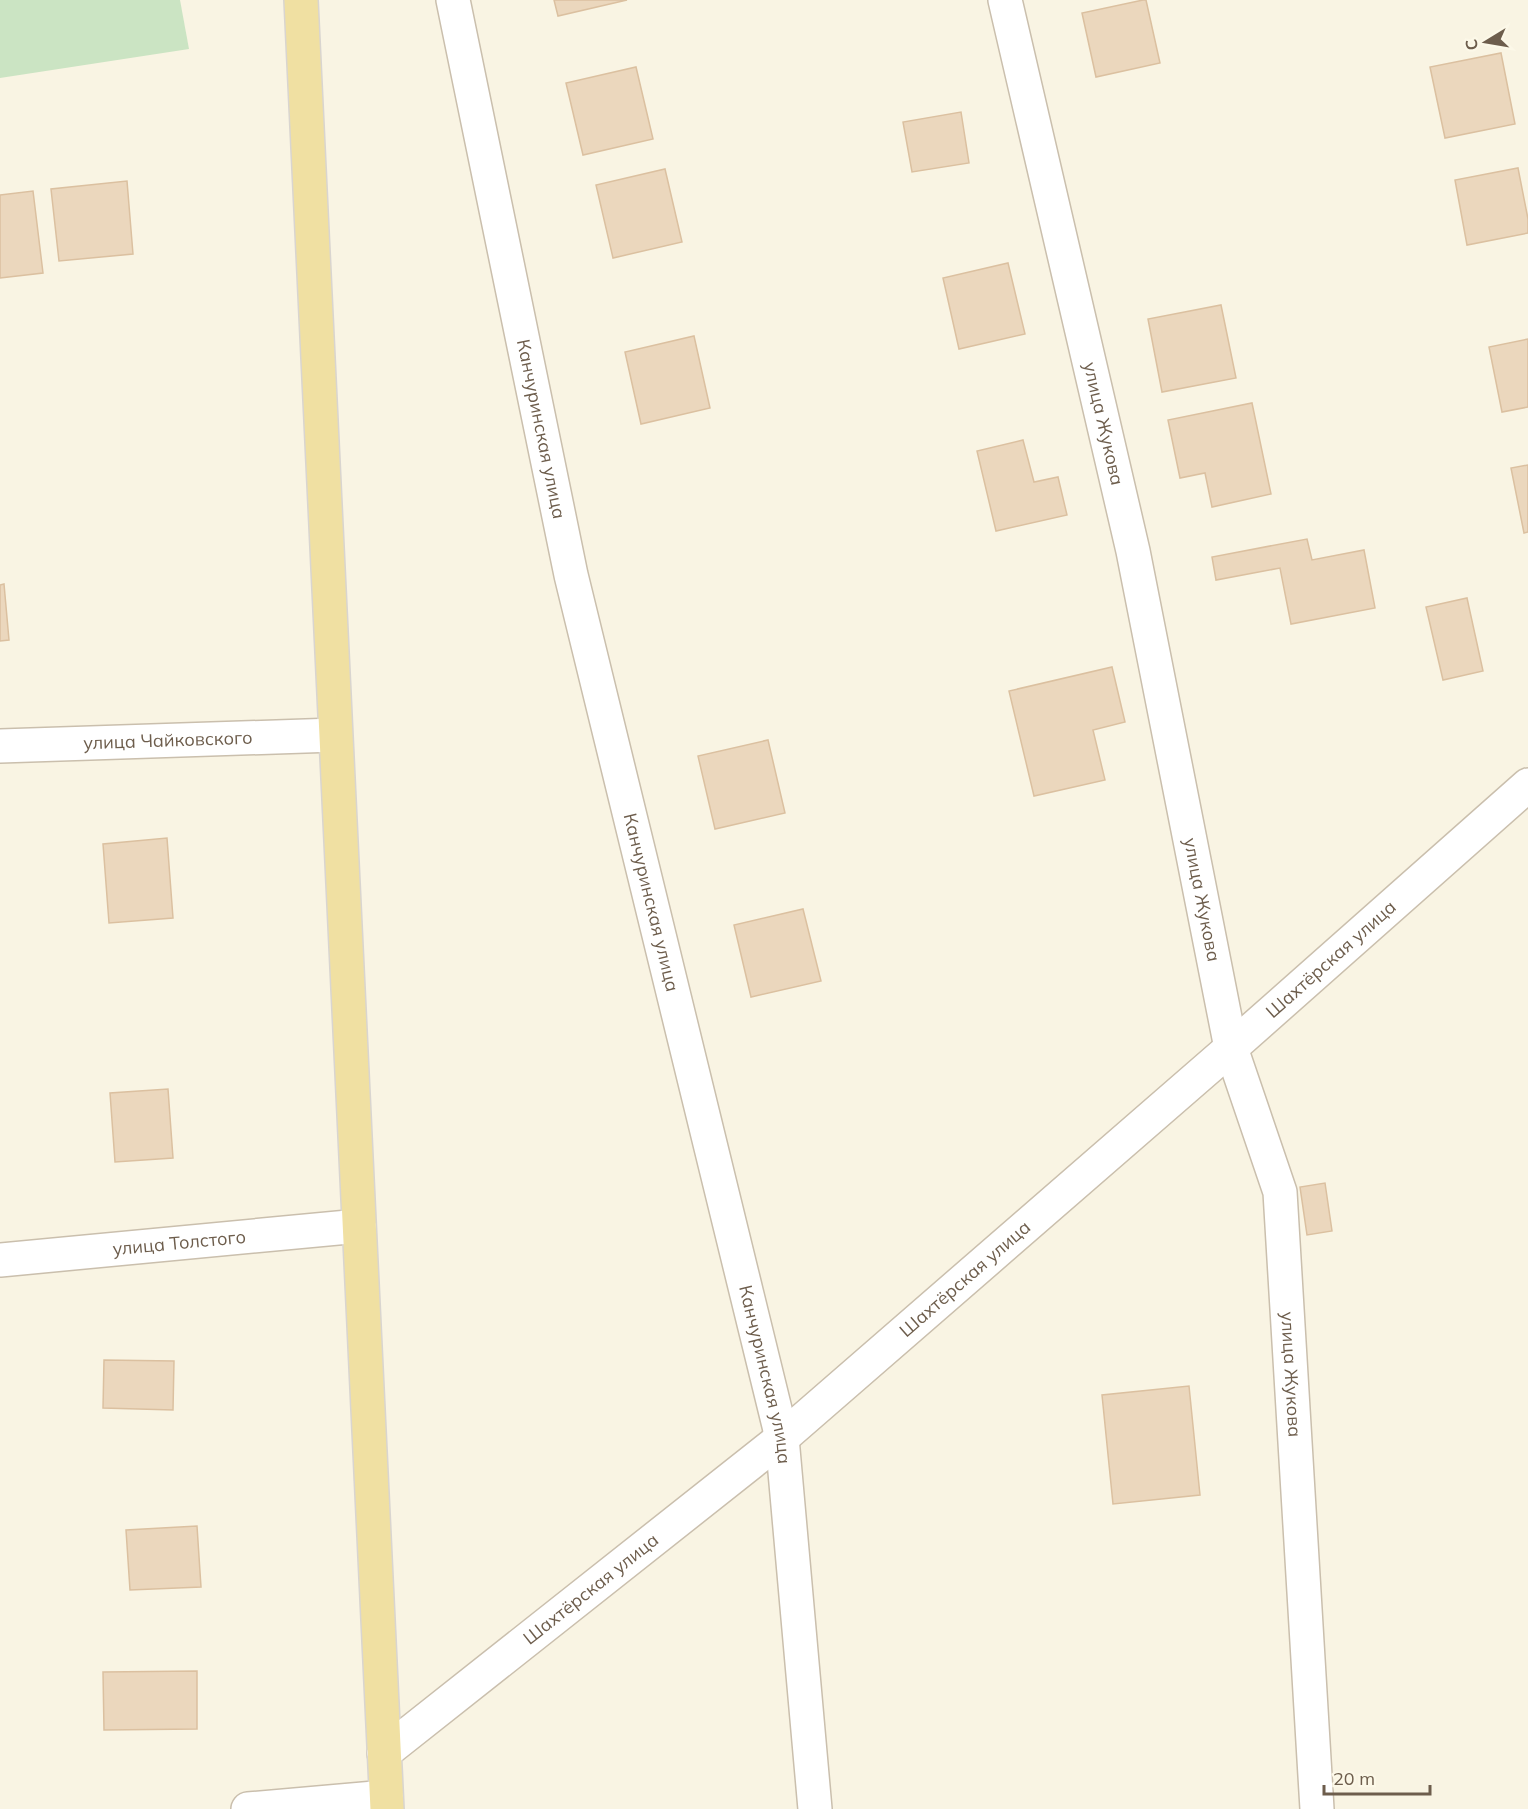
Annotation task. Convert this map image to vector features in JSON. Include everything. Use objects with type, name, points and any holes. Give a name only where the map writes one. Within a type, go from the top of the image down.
[{"type":"main road","points":[[300,0],[387,1803]]},
{"type":"street","name":"Канчуринская улица","points":[[453,0],[572,575],[782,1438],[815,1809]]},
{"type":"street","name":"улица Жукова","points":[[1005,0],[1133,551],[1232,1048],[1280,1192],[1317,1809]]},
{"type":"street","name":"улица Чайковского","points":[[0,746],[335,735]]},
{"type":"street","name":"Шахтёрская улица","points":[[384,1753],[782,1438],[1232,1048],[1528,784]]},
{"type":"street","name":"улица Толстого","points":[[0,1260],[359,1226]]},
{"type":"street","points":[[248,1809],[387,1803]]},
{"type":"green space","points":[[0,0],[180,0],[189,49],[0,78]]},
{"type":"building","points":[[554,0],[627,0],[558,16]]},
{"type":"building","points":[[1146,0],[1160,63],[1096,77],[1082,13]]},
{"type":"building","points":[[1501,53],[1515,124],[1445,138],[1430,67]]},
{"type":"building","points":[[636,67],[653,139],[583,155],[566,83]]},
{"type":"building","points":[[961,112],[969,163],[912,172],[903,122]]},
{"type":"building","points":[[1518,168],[1528,219],[1528,233],[1467,245],[1455,180]]},
{"type":"building","points":[[665,169],[682,242],[613,258],[596,185]]},
{"type":"building","points":[[127,181],[133,254],[59,261],[51,189]]},
{"type":"building","points":[[33,191],[43,273],[0,278],[0,195]]},
{"type":"building","points":[[1008,263],[1025,334],[959,349],[943,278]]},
{"type":"building","points":[[1221,305],[1236,378],[1162,392],[1148,319]]},
{"type":"building","points":[[694,336],[710,408],[641,424],[625,352]]},
{"type":"building","points":[[1528,339],[1528,407],[1502,412],[1489,347]]},
{"type":"building","points":[[1252,403],[1271,494],[1212,507],[1205,473],[1180,478],[1168,420]]},
{"type":"building","points":[[1023,440],[1034,482],[1058,477],[1067,515],[996,531],[977,451]]},
{"type":"building","points":[[1528,465],[1528,532],[1524,533],[1511,468]]},
{"type":"building","points":[[1307,539],[1312,560],[1364,550],[1375,608],[1291,624],[1280,568],[1216,580],[1212,557]]},
{"type":"building","points":[[4,584],[9,640],[0,641],[0,585]]},
{"type":"building","points":[[1467,598],[1483,671],[1443,680],[1426,607]]},
{"type":"building","points":[[1112,667],[1125,722],[1093,730],[1105,780],[1034,796],[1009,691]]},
{"type":"building","points":[[768,740],[785,813],[715,829],[698,756]]},
{"type":"building","points":[[167,838],[173,918],[109,923],[103,844]]},
{"type":"building","points":[[803,909],[821,981],[751,997],[734,925]]},
{"type":"building","points":[[168,1089],[173,1158],[115,1162],[110,1093]]},
{"type":"building","points":[[1325,1183],[1332,1231],[1307,1235],[1300,1187]]},
{"type":"building","points":[[104,1360],[174,1361],[173,1410],[103,1408]]},
{"type":"building","points":[[1189,1386],[1200,1495],[1113,1504],[1102,1395]]},
{"type":"building","points":[[197,1526],[201,1587],[130,1590],[126,1530]]},
{"type":"building","points":[[197,1671],[197,1729],[104,1730],[103,1672]]}]
